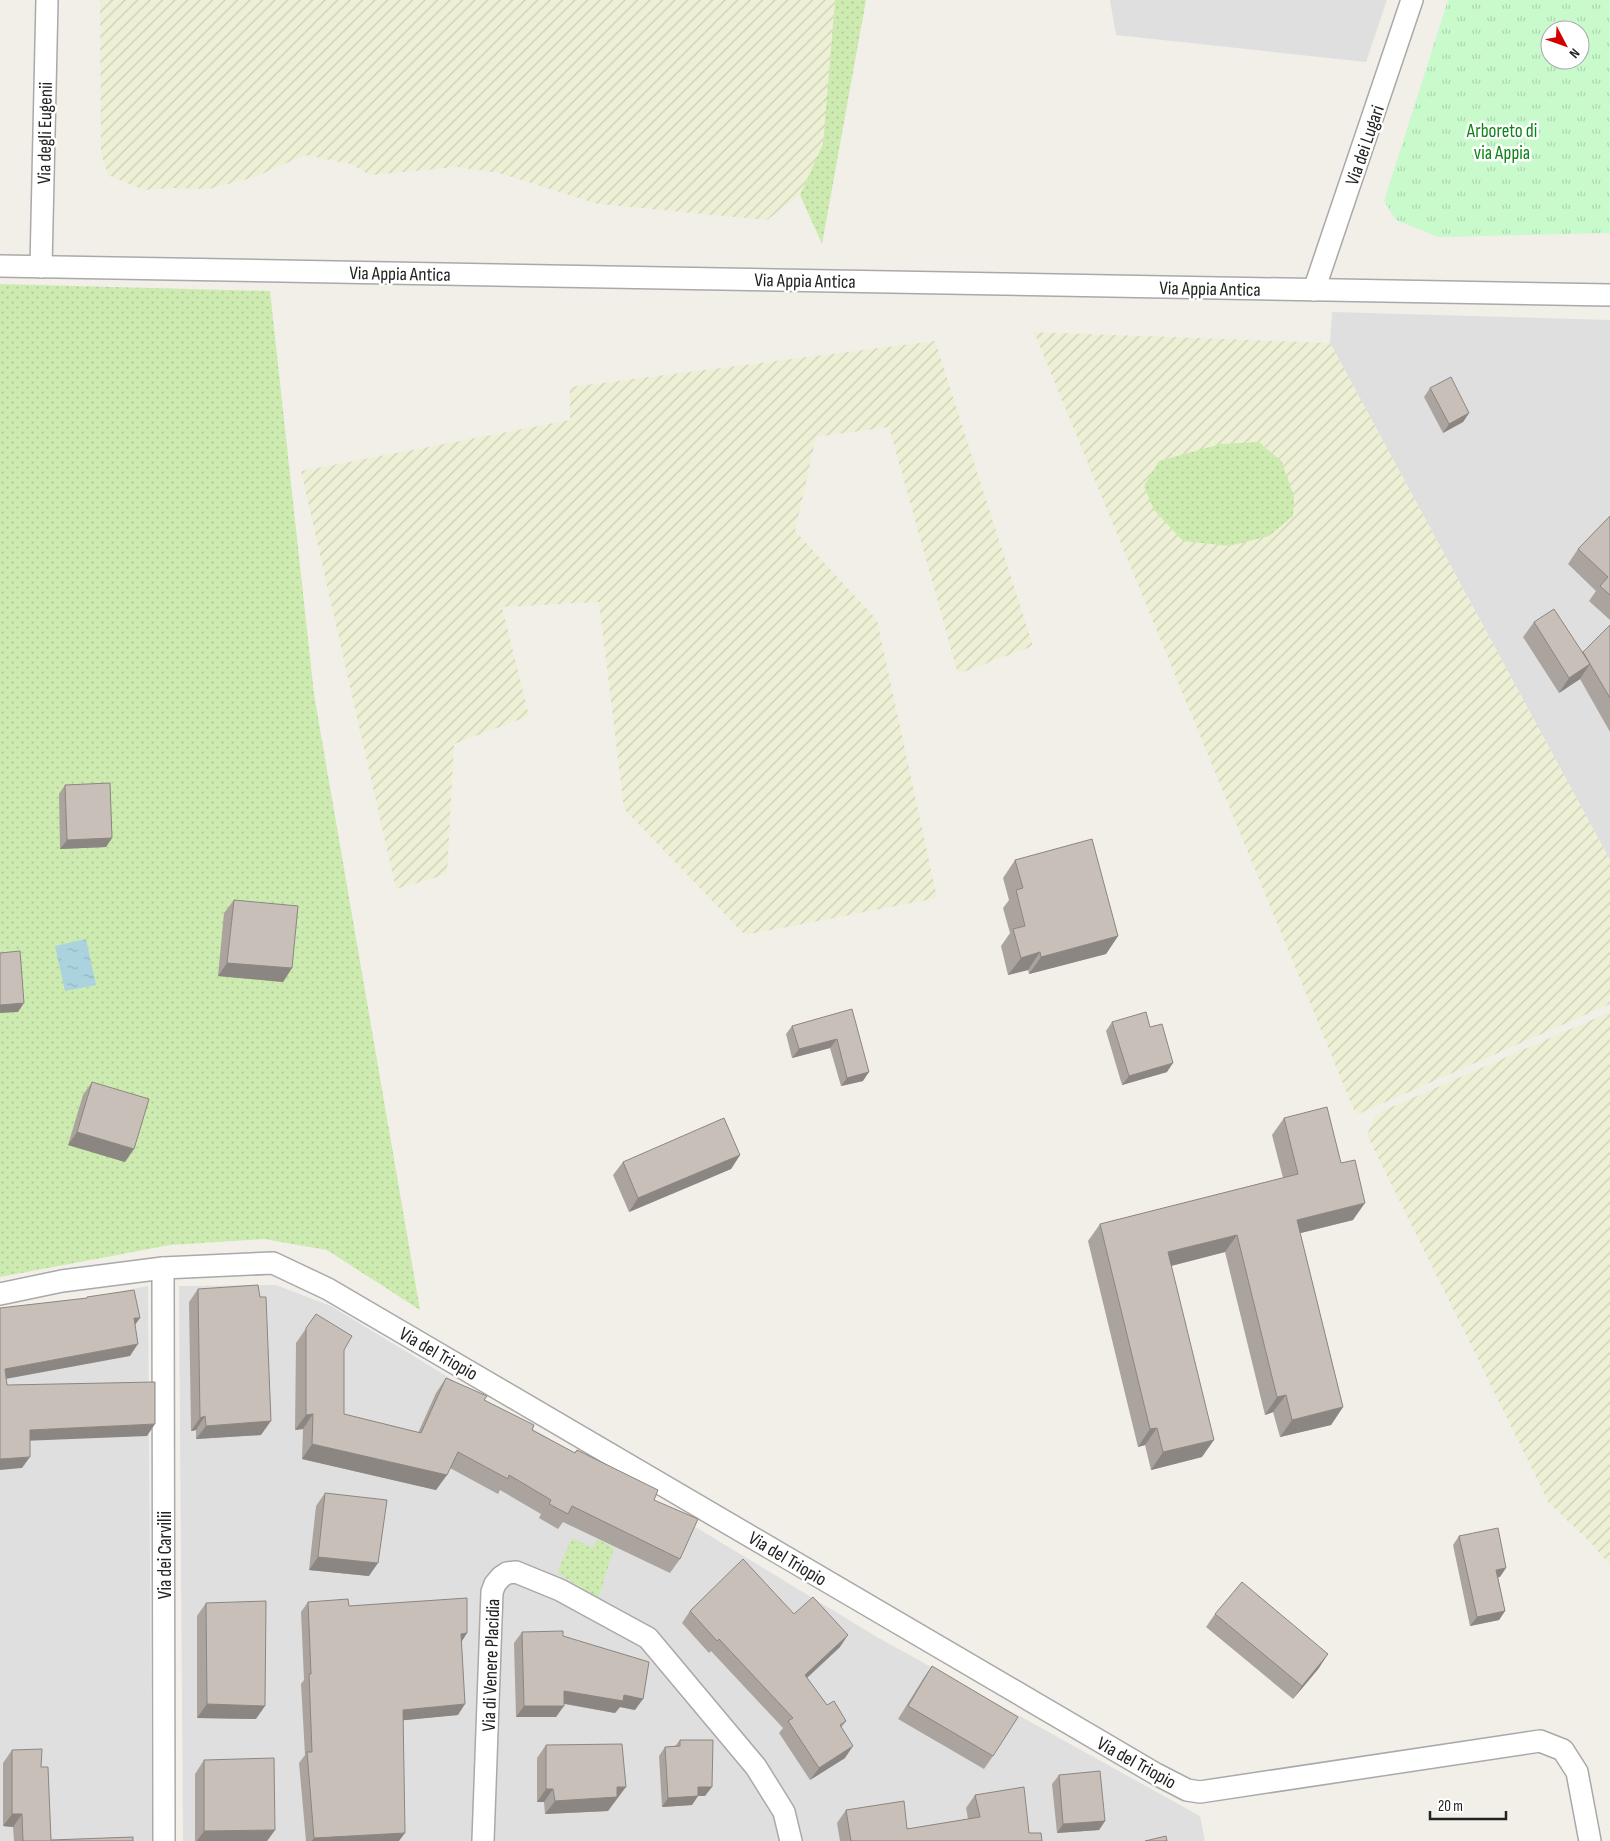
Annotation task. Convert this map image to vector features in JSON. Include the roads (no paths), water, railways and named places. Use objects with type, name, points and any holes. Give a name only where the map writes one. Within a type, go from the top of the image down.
[{"type":"street","name":"Via degli Eugenii","points":[[41,267],[47,0]]},
{"type":"street","name":"Via dei Lugari","points":[[1314,290],[1412,0]]},
{"type":"street","name":"Via Appia Antica","points":[[0,266],[1610,295]]},
{"type":"street","name":"Via del Triopio","points":[[0,1294],[62,1281],[163,1268],[272,1263],[328,1288],[1156,1774],[1187,1790],[1200,1792],[1540,1741],[1563,1750],[1577,1772],[1590,1841]]},
{"type":"street","name":"Via dei Carvilii","points":[[163,1268],[164,1841]]},
{"type":"street","name":"Via di Venere Placidia","points":[[484,1841],[492,1592],[495,1584],[501,1577],[507,1573],[516,1572],[560,1590],[648,1638],[756,1767],[784,1812],[790,1841]]},
{"type":"water","points":[[86,939],[96,985],[65,991],[55,946]]},
{"type":"park label","name":"Arboreto di via Appia","points":[[1502,141]]}]
